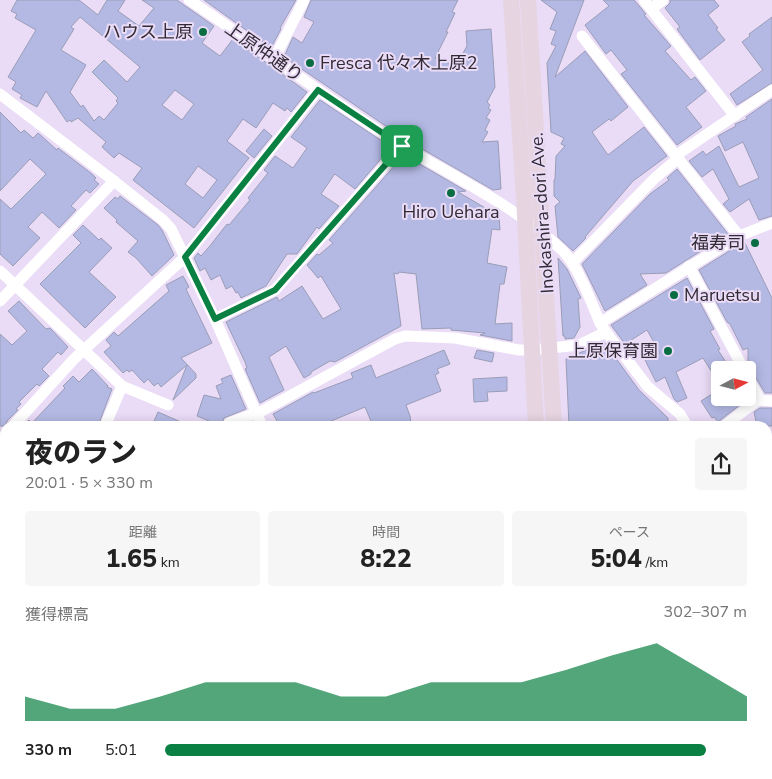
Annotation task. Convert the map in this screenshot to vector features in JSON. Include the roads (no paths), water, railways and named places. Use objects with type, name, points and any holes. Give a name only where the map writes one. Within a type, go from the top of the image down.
[{"type":"main road","name":"Inokashira-dori Ave.","points":[[511,0],[536,421]]},
{"type":"main road","name":"Inokashira-dori Ave.","points":[[528,0],[554,421]]},
{"type":"street","name":"上原仲通り","points":[[188,0],[402,146],[467,182],[543,232],[573,262],[603,328],[648,387],[680,414],[684,421]]},
{"type":"street","points":[[274,59],[304,0]]},
{"type":"street","points":[[663,0],[648,4],[736,116]]},
{"type":"street","points":[[582,36],[738,236]]},
{"type":"street","points":[[18,421],[74,359],[185,257],[318,90]]},
{"type":"street","points":[[573,262],[681,152],[772,90]]},
{"type":"street","points":[[0,94],[52,132],[164,220],[171,229],[215,319],[260,421]]},
{"type":"street","points":[[215,319],[275,290],[402,146]]},
{"type":"street","points":[[0,301],[114,181]]},
{"type":"street","points":[[234,421],[262,411],[395,338],[405,336],[455,338],[519,350],[550,349],[579,345],[689,266],[738,236],[772,223]]},
{"type":"street","points":[[689,266],[739,361]]},
{"type":"street","points":[[0,271],[122,386],[168,405]]},
{"type":"street","points":[[107,421],[122,386]]},
{"type":"street","points":[[756,392],[758,400]]},
{"type":"street","points":[[731,421],[758,400],[772,402]]},
{"type":"place","name":"ハウス上原","points":[[203,32]]},
{"type":"place","name":"Fresca 代々木上原2","points":[[310,63]]},
{"type":"place","name":"Hiro Uehara","points":[[451,193]]},
{"type":"place","name":"福寿司","points":[[755,243]]},
{"type":"place","name":"Maruetsu","points":[[674,295]]},
{"type":"place","name":"上原保育園","points":[[668,351]]}]
